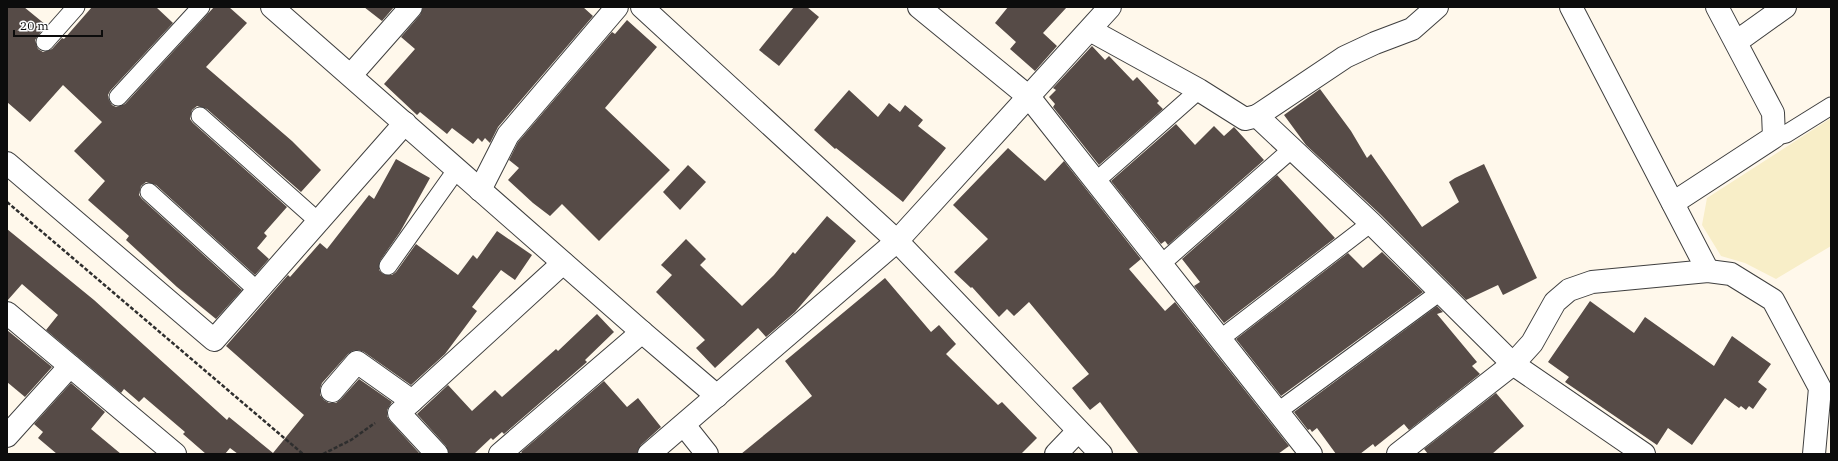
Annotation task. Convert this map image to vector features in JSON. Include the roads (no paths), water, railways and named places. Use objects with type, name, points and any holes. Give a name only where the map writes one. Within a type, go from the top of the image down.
[{"type":"street","points":[[272,7],[563,263],[717,396]]},
{"type":"street","points":[[351,75],[411,7]]},
{"type":"street","points":[[480,190],[508,135],[617,7]]},
{"type":"street","points":[[642,7],[897,241],[1101,454]]},
{"type":"street","points":[[919,7],[1029,97],[1308,453]]},
{"type":"street","points":[[649,454],[897,241],[1110,7]]},
{"type":"street","points":[[1090,30],[1199,90],[1245,120],[1257,116],[1345,57],[1374,43],[1412,29],[1437,7]]},
{"type":"street","points":[[1571,7],[1708,271]]},
{"type":"street","points":[[1673,203],[1774,137],[1773,114],[1717,7]]},
{"type":"street","points":[[1736,42],[1785,7]]},
{"type":"street","points":[[1257,116],[1370,223],[1513,364],[1644,454]]},
{"type":"street","points":[[7,163],[214,340],[405,123]]},
{"type":"street","points":[[405,407],[563,263]]},
{"type":"street","points":[[1398,454],[1513,364],[1532,343],[1556,302],[1569,290],[1592,282],[1708,271],[1731,274],[1773,300],[1825,400],[1814,454]]},
{"type":"street","points":[[7,313],[175,454]]},
{"type":"street","points":[[500,454],[642,332]]},
{"type":"street","points":[[332,391],[358,362],[405,407],[437,454]]},
{"type":"street","points":[[7,436],[70,366]]},
{"type":"street","points":[[684,425],[707,454]]},
{"type":"street","points":[[1056,454],[1078,431]]},
{"type":"lane","points":[[45,42],[76,7]]},
{"type":"lane","points":[[118,97],[201,7]]},
{"type":"lane","points":[[1096,181],[1199,90]]},
{"type":"lane","points":[[1774,137],[1786,134],[1831,106]]},
{"type":"lane","points":[[200,116],[318,222]]},
{"type":"lane","points":[[1161,264],[1292,149]]},
{"type":"lane","points":[[388,266],[457,169]]},
{"type":"lane","points":[[149,192],[258,291]]},
{"type":"lane","points":[[1220,339],[1370,223]]},
{"type":"lane","points":[[1277,412],[1440,292]]}]
